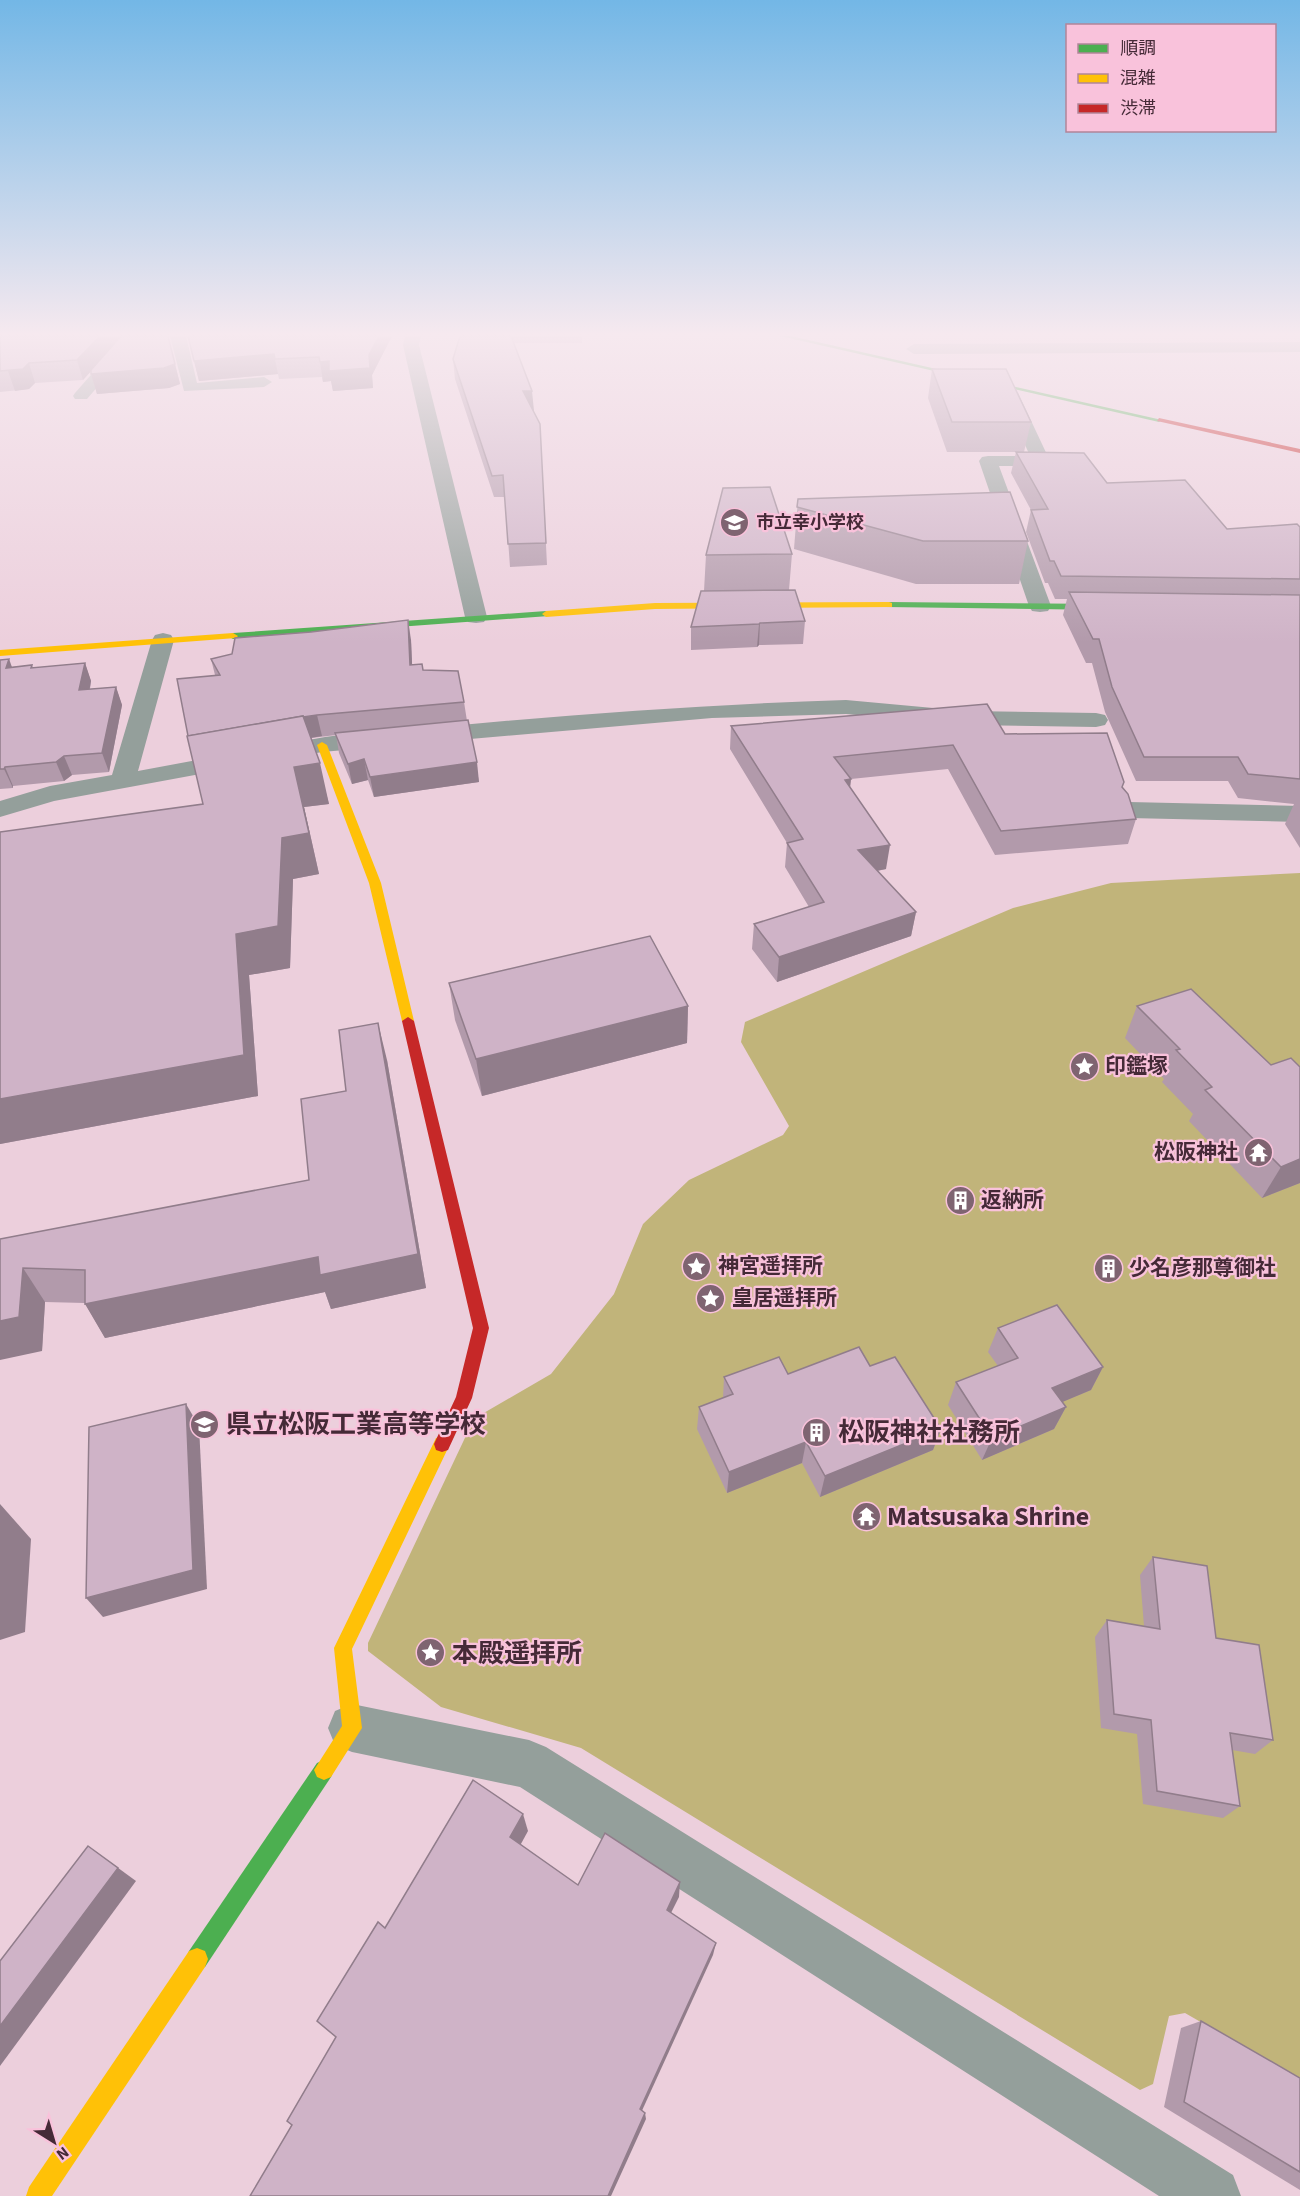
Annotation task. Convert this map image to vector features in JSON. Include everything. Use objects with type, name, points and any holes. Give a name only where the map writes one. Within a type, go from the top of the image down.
[{"type":"street","points":[[433,438],[476,617]]},
{"type":"street","points":[[1031,438],[1041,461],[988,461],[1008,505],[1040,606]]},
{"type":"street","points":[[1247,438],[1300,450]]},
{"type":"street","points":[[0,653],[476,617],[709,605],[1123,608]]},
{"type":"street","points":[[123,780],[163,640]]},
{"type":"street","points":[[0,810],[50,794],[322,745],[712,711],[846,707],[966,718],[1096,720]]},
{"type":"street","points":[[38,2196],[352,1728],[343,1648],[464,1398],[481,1328],[375,883],[322,745]]},
{"type":"street","points":[[1130,810],[1300,814]]},
{"type":"street","points":[[352,1728],[530,1764],[1212,2196]]},
{"type":"shaded area","name":"Matsusaka Shrine","points":[[1300,873],[1300,2079],[1185,2013],[1169,2016],[1153,2084],[1140,2090],[581,1748],[441,1707],[368,1651],[368,1643],[472,1423],[482,1414],[551,1374],[614,1294],[643,1224],[689,1180],[783,1135],[789,1126],[741,1042],[745,1022],[1013,908],[1111,883]]},
{"type":"building","points":[[479,438],[541,438],[546,543],[508,544],[503,475],[492,476]]},
{"type":"building","points":[[1016,452],[1084,453],[1107,483],[1185,480],[1227,529],[1297,524],[1300,527],[1300,579],[1061,576],[1054,561],[1050,561],[1031,510],[1048,509]]},
{"type":"building","points":[[770,487],[792,554],[706,555],[723,488]]},
{"type":"building","points":[[1010,492],[1028,541],[923,541],[797,507],[798,499]]},
{"type":"building","points":[[795,590],[805,621],[691,627],[701,591]]},
{"type":"building","points":[[1069,592],[1300,595],[1300,779],[1248,774],[1238,757],[1144,757],[1112,687],[1099,639],[1093,639]]},
{"type":"building","points":[[408,620],[410,665],[422,664],[423,670],[458,671],[464,702],[303,716],[188,736],[177,679],[220,675],[211,659],[232,654],[235,638],[311,632]]},
{"type":"building","points":[[9,659],[6,668],[85,663],[79,690],[116,687],[102,753],[64,756],[56,762],[0,769],[0,660]]},
{"type":"building","points":[[987,704],[1005,734],[1107,733],[1124,782],[1122,787],[1128,794],[1136,819],[1001,831],[953,745],[834,757],[851,779],[845,780],[890,845],[858,850],[916,912],[779,957],[754,924],[824,902],[787,843],[803,839],[731,726]]},
{"type":"building","points":[[303,716],[320,763],[294,767],[309,833],[282,838],[278,926],[236,934],[244,1055],[0,1099],[0,832],[203,804],[187,736]]},
{"type":"building","points":[[468,720],[477,762],[370,777],[364,759],[348,764],[335,733]]},
{"type":"building","points":[[650,936],[688,1006],[476,1059],[449,983]]},
{"type":"building","points":[[1191,989],[1271,1065],[1291,1058],[1300,1067],[1300,1159],[1281,1167],[1205,1090],[1212,1087],[1176,1050],[1180,1049],[1137,1006]]},
{"type":"building","points":[[378,1023],[418,1254],[320,1275],[318,1257],[85,1304],[85,1270],[23,1268],[19,1317],[0,1321],[0,1239],[309,1180],[301,1099],[346,1091],[339,1030]]},
{"type":"building","points":[[1057,1305],[1103,1367],[1052,1388],[1066,1407],[992,1438],[956,1382],[1018,1358],[998,1328]]},
{"type":"building","name":"松阪神社社務所","points":[[859,1347],[870,1366],[895,1357],[941,1429],[825,1476],[806,1442],[729,1472],[699,1407],[733,1394],[724,1377],[779,1357],[788,1374]]},
{"type":"building","points":[[186,1404],[193,1570],[86,1598],[89,1427]]},
{"type":"building","points":[[1153,1557],[1207,1566],[1216,1638],[1259,1645],[1273,1740],[1230,1733],[1240,1806],[1157,1791],[1151,1720],[1114,1714],[1107,1620],[1160,1629]]},
{"type":"building","points":[[473,1780],[523,1814],[510,1837],[578,1885],[605,1833],[680,1882],[667,1910],[716,1943],[640,2109],[645,2113],[608,2196],[250,2196],[292,2125],[287,2121],[336,2037],[317,2021],[378,1922],[385,1928]]},
{"type":"building","points":[[88,1846],[118,1868],[0,2026],[0,1961]]},
{"type":"building","points":[[1201,2021],[1300,2078],[1300,2172],[1184,2102]]},
{"type":"traffic: fast","points":[[889,605],[1109,607]]},
{"type":"traffic: fast","points":[[233,636],[546,614]]},
{"type":"traffic: fast","points":[[197,1959],[324,1770]]},
{"type":"traffic: slow","points":[[546,614],[655,606],[889,605]]},
{"type":"traffic: slow","points":[[0,653],[233,636]]},
{"type":"traffic: slow","points":[[322,745],[375,883],[408,1021]]},
{"type":"traffic: slow","points":[[324,1770],[352,1728],[343,1648],[442,1444]]},
{"type":"traffic: slow","points":[[38,2196],[197,1959]]},
{"type":"traffic: jam","points":[[1243,438],[1300,451]]},
{"type":"traffic: jam","points":[[408,1021],[481,1328],[464,1398],[442,1444]]},
{"type":"place","name":"市立幸小学校","points":[[735,522]]},
{"type":"place","name":"印鑑塚","points":[[1084,1066]]},
{"type":"place","name":"松阪神社","points":[[1259,1152]]},
{"type":"place","name":"返納所","points":[[960,1200]]},
{"type":"place","name":"神宮遥拝所","points":[[697,1266]]},
{"type":"place","name":"少名彦那尊御社","points":[[1108,1268]]},
{"type":"place","name":"皇居遥拝所","points":[[711,1298]]},
{"type":"place","name":"県立松阪工業高等学校","points":[[205,1424]]},
{"type":"place","name":"松阪神社社務所","points":[[817,1432]]},
{"type":"place","name":"Matsusaka Shrine","points":[[866,1516]]},
{"type":"place","name":"本殿遥拝所","points":[[431,1653]]}]
